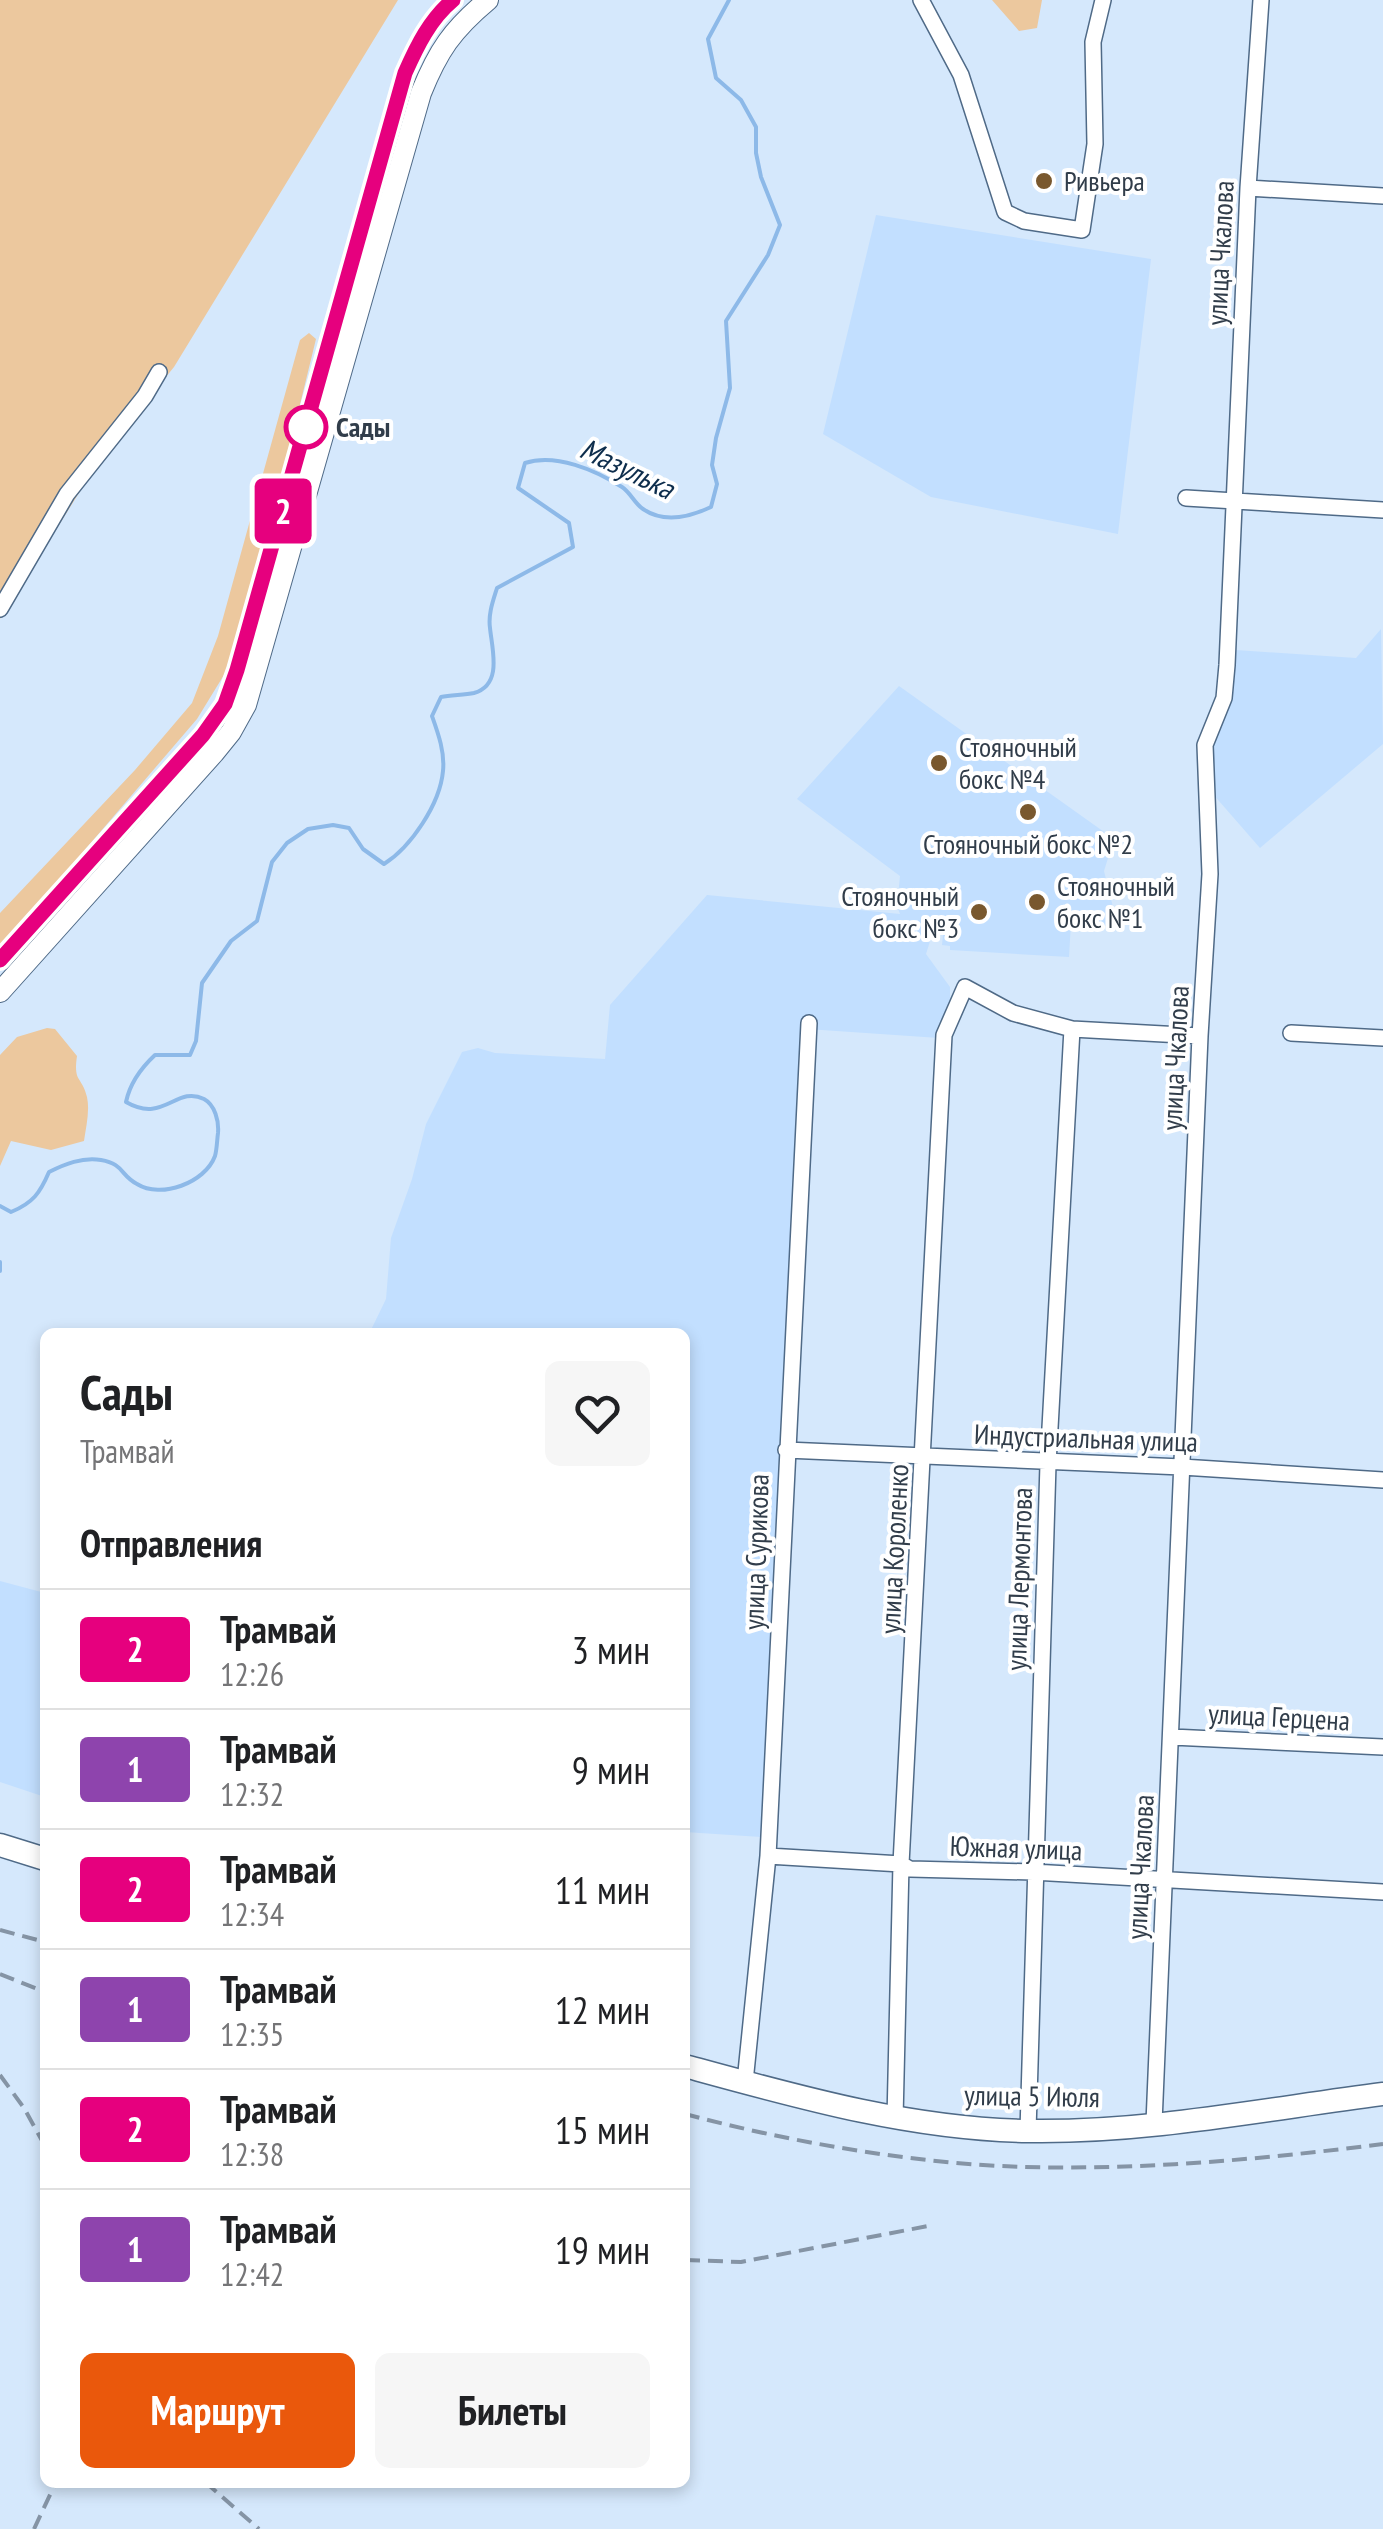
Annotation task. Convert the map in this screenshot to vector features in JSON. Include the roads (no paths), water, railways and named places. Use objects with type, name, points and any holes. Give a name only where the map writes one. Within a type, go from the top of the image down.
[{"type":"highway","points":[[0,1844],[40,1857]]},
{"type":"highway","name":"улица 5 Июля","points":[[690,2067],[895,2118],[1028,2131],[1154,2123],[1383,2094]]},
{"type":"main road","points":[[0,992],[214,753],[246,705],[421,94],[436,55],[488,0]]},
{"type":"street","points":[[921,0],[960,75],[1005,212],[1024,221],[1082,230],[1094,144],[1093,42],[1103,0]]},
{"type":"street","name":"улица Чкалова","points":[[1154,2123],[1210,874],[1205,745],[1224,698],[1248,188],[1261,0]]},
{"type":"street","points":[[1248,188],[1383,196]]},
{"type":"street","points":[[0,609],[67,494],[146,396],[159,372]]},
{"type":"street","points":[[1186,498],[1383,510]]},
{"type":"street","name":"улица Короленко","points":[[895,2118],[901,1864],[944,1034],[965,987],[1013,1013],[1072,1029]]},
{"type":"street","name":"улица Сурикова","points":[[744,2082],[768,1856],[810,1023]]},
{"type":"street","points":[[1072,1029],[1200,1036]]},
{"type":"street","name":"улица Лермонтова","points":[[1028,2131],[1048,1464],[1072,1029]]},
{"type":"street","points":[[1291,1034],[1383,1038]]},
{"type":"street","name":"Индустриальная улица","points":[[786,1450],[1383,1480]]},
{"type":"street","name":"улица Герцена","points":[[1172,1737],[1383,1747]]},
{"type":"street","name":"Южная улица","points":[[768,1856],[901,1864],[910,1869],[1383,1892]]},
{"type":"waterway","name":"Мазулька","points":[[0,1206],[11,1212],[19,1209],[35,1196],[49,1172],[80,1160],[108,1162],[137,1184],[158,1190],[192,1181],[210,1166],[216,1153],[218,1128],[216,1114],[208,1102],[194,1096],[160,1107],[139,1108],[126,1102],[130,1088],[155,1055],[190,1055],[196,1041],[202,983],[231,941],[257,921],[272,862],[287,843],[308,829],[333,825],[349,828],[363,849],[384,864],[423,824],[443,771],[442,750],[432,716],[441,697],[474,693],[489,682],[494,665],[490,618],[497,588],[573,547],[569,523],[518,488],[525,463],[549,460],[588,469],[622,487],[651,514],[669,518],[711,507],[717,484],[712,465],[716,438],[730,388],[726,321],[768,255],[780,225],[761,177],[756,127],[741,100],[716,78],[708,39],[729,0]]},
{"type":"waterway","name":"Мазулька","points":[[0,1262],[0,1271]]},
{"type":"tram line","name":"2","points":[[0,960],[203,735],[225,704],[405,73],[416,46],[453,0]]},
{"type":"tram line","points":[[0,960],[203,735],[225,704],[405,73],[431,24],[454,0]]},
{"type":"railway","points":[[0,1930],[40,1941]]},
{"type":"railway","points":[[0,1974],[40,1990]]},
{"type":"railway","points":[[0,2075],[40,2137]]},
{"type":"railway","points":[[690,2115],[853,2150],[1025,2167],[1204,2162],[1383,2144]]},
{"type":"railway","points":[[690,2260],[741,2262],[928,2226]]},
{"type":"railway","points":[[34,2529],[53,2488]]},
{"type":"railway","points":[[212,2488],[259,2529]]},
{"type":"place","name":"Ривьера","points":[[1044,181]]},
{"type":"place","name":"Сады","points":[[306,427]]},
{"type":"place","name":"Стояночный бокс №4","points":[[939,763]]},
{"type":"place","name":"Стояночный бокс №2","points":[[1028,812]]},
{"type":"place","name":"Стояночный бокс №1","points":[[1037,902]]},
{"type":"place","name":"Стояночный бокс №3","points":[[979,912]]}]
